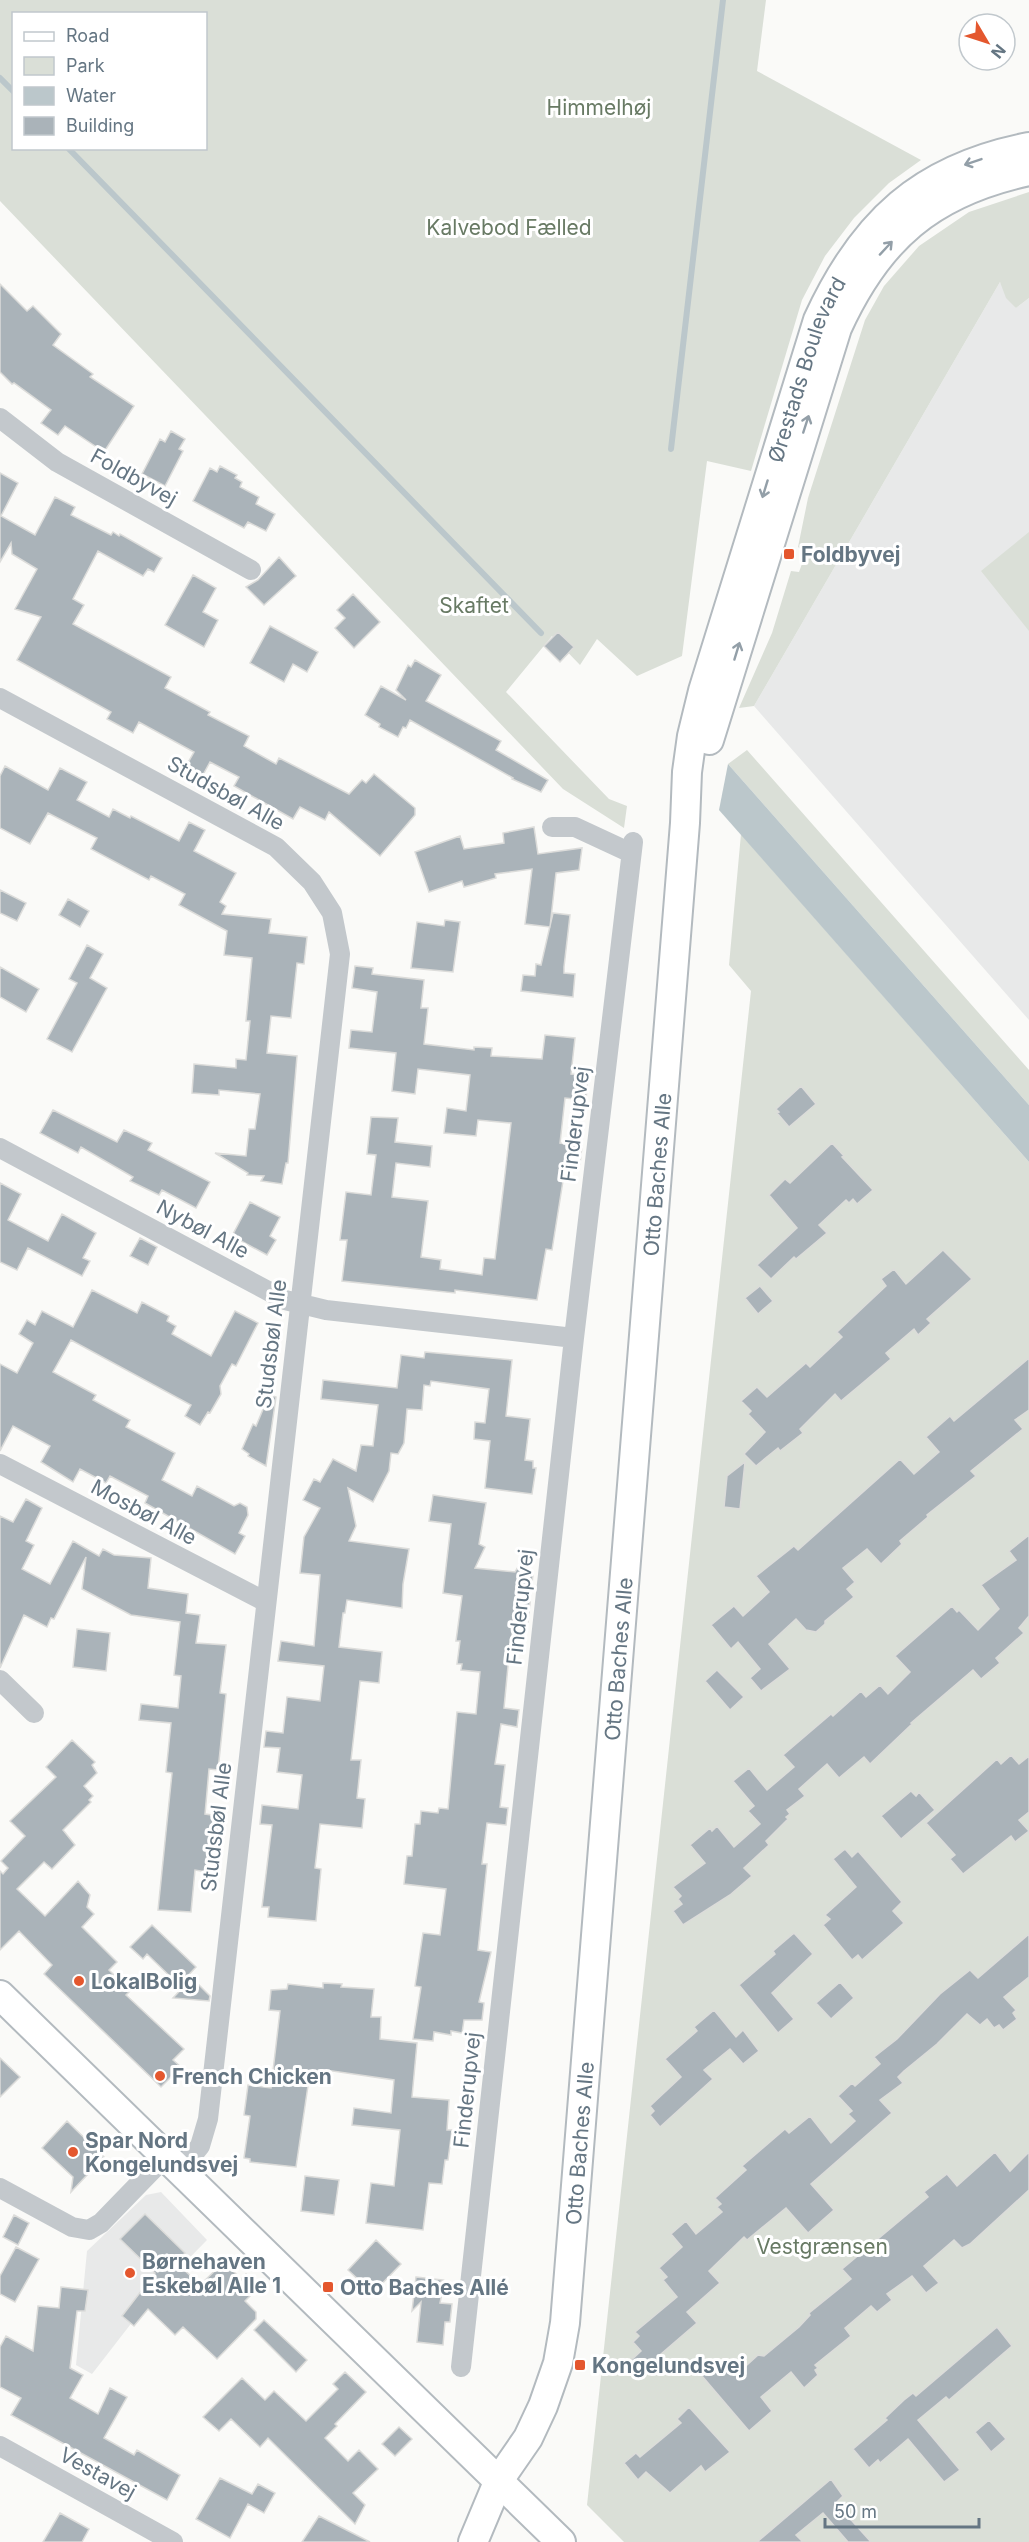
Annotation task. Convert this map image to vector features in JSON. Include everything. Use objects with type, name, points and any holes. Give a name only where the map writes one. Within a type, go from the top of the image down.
[{"type":"street","name":"Ørestads Boulevard","points":[[711,699],[818,320],[836,281],[867,237],[888,214],[922,188],[960,167],[1000,153],[1029,147]]},
{"type":"street","name":"Ørestads Boulevard","points":[[711,699],[837,328],[853,293],[876,259],[896,237],[936,206],[972,188],[1029,171]]},
{"type":"street","name":"Foldbyvej","points":[[0,418],[57,462],[251,570]]},
{"type":"street","name":"Studsbøl Alle","points":[[0,698],[276,847],[312,882],[332,912],[340,954],[208,2119],[200,2146],[172,2164],[101,2223],[88,2230],[72,2227],[0,2188]]},
{"type":"street","name":"Otto Baches Alle","points":[[472,2542],[499,2480],[528,2438],[543,2406],[558,2363],[565,2323],[690,745],[711,699]]},
{"type":"street","name":"Finderupvej","points":[[461,2367],[574,1338],[632,848],[574,827],[552,827]]},
{"type":"street","name":"Nybøl Alle","points":[[0,1148],[285,1300],[326,1310],[574,1338]]},
{"type":"street","name":"Mosbøl Alle","points":[[0,1464],[266,1602]]},
{"type":"street","points":[[0,1680],[34,1713]]},
{"type":"street","points":[[0,1995],[561,2542]]},
{"type":"street","name":"Vestavej","points":[[0,2446],[173,2542]]},
{"type":"shaded area","points":[[1000,282],[1016,308],[1029,298],[1029,1020],[754,706]]},
{"type":"shaded area","name":"Børnehaven Eskebøl Alle 1","points":[[161,2192],[207,2240],[154,2294],[92,2374],[76,2365],[87,2251],[146,2195]]},
{"type":"green space","name":"Kalvebod Fælled","points":[[0,0],[766,0],[757,71],[921,160],[889,183],[854,218],[825,256],[802,300],[751,471],[707,461],[682,656],[637,676],[597,639],[580,665],[552,636],[506,692],[609,799],[627,806],[624,828],[563,789],[0,201]]},
{"type":"green space","points":[[1029,192],[1029,298],[1016,308],[1006,298],[1000,282],[754,706],[739,708],[772,633],[791,571],[799,572],[806,553],[798,547],[808,498],[865,320],[884,286],[919,246],[969,212]]},
{"type":"green space","points":[[1029,532],[1029,631],[981,571]]},
{"type":"green space","points":[[747,750],[1029,1070],[1029,1105],[728,764]]},
{"type":"green space","name":"Vestgrænsen","points":[[741,834],[1029,1162],[1029,2542],[624,2542],[587,2505],[751,991],[729,965]]},
{"type":"water","points":[[728,764],[1029,1105],[1029,1162],[719,810]]},
{"type":"building","points":[[0,284],[27,311],[33,306],[61,334],[53,345],[93,374],[90,377],[134,406],[104,452],[65,426],[58,435],[41,423],[51,410],[14,383],[12,384],[0,372]]},
{"type":"building","points":[[171,431],[185,439],[179,449],[183,451],[165,486],[142,474],[160,439],[165,442]]},
{"type":"building","points":[[220,466],[237,475],[235,478],[242,482],[240,487],[259,497],[256,504],[275,514],[266,531],[248,522],[244,528],[193,501],[210,468],[217,472]]},
{"type":"building","points":[[0,473],[18,483],[1,516],[35,535],[55,497],[75,507],[71,515],[111,535],[113,532],[119,536],[120,534],[162,558],[154,572],[148,569],[143,576],[98,551],[73,599],[84,605],[73,624],[171,677],[165,688],[210,712],[208,715],[249,736],[244,746],[276,764],[279,758],[349,794],[362,780],[366,783],[374,774],[415,808],[415,815],[380,856],[329,812],[325,820],[300,807],[293,819],[234,786],[239,777],[210,762],[198,784],[181,775],[194,752],[139,722],[133,733],[107,719],[111,712],[17,660],[41,617],[15,609],[37,569],[12,554],[11,543],[0,562]]},
{"type":"building","points":[[279,557],[296,576],[264,605],[246,587],[258,580]]},
{"type":"building","points":[[193,575],[216,588],[203,612],[218,620],[204,647],[165,625]]},
{"type":"building","points":[[353,594],[380,622],[354,648],[335,628],[345,618],[337,610]]},
{"type":"building","points":[[270,626],[318,652],[307,672],[293,664],[284,682],[250,663]]},
{"type":"building","points":[[558,632],[574,647],[560,662],[544,646]]},
{"type":"building","points":[[415,660],[441,675],[426,701],[501,741],[496,750],[548,780],[541,792],[512,779],[410,720],[398,737],[379,727],[380,724],[365,715],[381,686],[406,700],[396,690],[408,665],[411,667]]},
{"type":"building","points":[[5,766],[48,790],[60,768],[87,782],[77,800],[109,817],[113,809],[130,818],[131,816],[179,841],[189,822],[205,830],[194,851],[236,873],[220,902],[226,906],[222,914],[271,919],[269,933],[307,937],[304,964],[297,963],[291,1018],[271,1016],[267,1053],[297,1056],[288,1163],[286,1163],[282,1184],[261,1181],[264,1176],[247,1175],[248,1173],[215,1153],[246,1156],[249,1129],[255,1129],[260,1094],[219,1090],[219,1095],[192,1093],[194,1064],[236,1068],[236,1059],[246,1060],[250,1021],[246,1021],[252,958],[224,955],[227,931],[179,905],[185,894],[151,876],[149,880],[91,849],[97,838],[48,813],[30,844],[0,828],[0,776]]},
{"type":"building","points":[[534,827],[538,854],[582,848],[579,870],[556,873],[550,927],[525,924],[532,869],[495,874],[496,878],[464,887],[462,881],[429,892],[415,852],[460,836],[464,849],[504,843],[503,833]]},
{"type":"building","points":[[0,890],[26,903],[17,921],[0,913]]},
{"type":"building","points":[[68,899],[89,911],[80,927],[59,915]]},
{"type":"building","points":[[553,913],[570,915],[564,973],[575,974],[573,997],[521,991],[523,975],[535,976],[536,964],[541,965]]},
{"type":"building","points":[[445,920],[460,922],[453,972],[411,968],[417,922],[444,926]]},
{"type":"building","points":[[87,945],[103,954],[90,978],[107,988],[72,1052],[47,1039],[77,983],[69,979]]},
{"type":"building","points":[[355,966],[373,968],[372,974],[424,980],[421,1008],[428,1008],[424,1044],[474,1050],[474,1047],[492,1048],[491,1056],[542,1059],[545,1035],[575,1038],[571,1074],[588,1076],[586,1100],[565,1098],[560,1143],[582,1146],[580,1164],[566,1162],[552,1250],[546,1249],[537,1300],[455,1290],[455,1293],[342,1281],[347,1240],[340,1240],[346,1192],[371,1195],[376,1155],[367,1154],[371,1117],[398,1118],[395,1142],[432,1146],[430,1167],[396,1163],[392,1197],[428,1201],[421,1257],[441,1260],[440,1269],[482,1275],[484,1258],[495,1259],[511,1123],[478,1120],[476,1136],[444,1133],[447,1108],[466,1111],[470,1075],[418,1069],[415,1094],[392,1091],[396,1053],[349,1048],[351,1030],[372,1032],[377,992],[352,988]]},
{"type":"building","points":[[0,967],[39,989],[26,1012],[0,997]]},
{"type":"building","points":[[801,1086],[816,1104],[789,1127],[776,1109]]},
{"type":"building","points":[[53,1110],[117,1142],[124,1130],[152,1143],[148,1150],[210,1182],[196,1208],[162,1190],[159,1195],[130,1181],[133,1177],[81,1147],[78,1153],[40,1133]]},
{"type":"building","points":[[832,1143],[873,1190],[857,1204],[853,1199],[849,1203],[846,1200],[819,1225],[827,1233],[796,1259],[794,1257],[771,1279],[757,1265],[797,1228],[769,1195],[785,1179],[790,1183]]},
{"type":"building","points":[[0,1183],[21,1194],[8,1220],[48,1241],[62,1214],[96,1233],[83,1258],[90,1261],[82,1276],[28,1248],[17,1270],[0,1262]]},
{"type":"building","points":[[250,1202],[280,1217],[270,1236],[276,1240],[267,1255],[232,1236]]},
{"type":"building","points":[[140,1238],[157,1247],[148,1265],[130,1256]]},
{"type":"building","points":[[943,1250],[972,1279],[927,1319],[931,1323],[918,1335],[914,1329],[886,1353],[891,1359],[841,1401],[835,1394],[800,1429],[803,1433],[780,1451],[778,1448],[756,1466],[744,1454],[765,1432],[748,1414],[751,1411],[741,1401],[757,1387],[767,1397],[806,1363],[810,1367],[842,1337],[837,1332],[886,1286],[881,1279],[894,1269],[906,1284]]},
{"type":"building","points":[[760,1286],[773,1301],[758,1314],[745,1298]]},
{"type":"building","points":[[92,1290],[137,1313],[142,1302],[169,1316],[167,1321],[176,1326],[172,1334],[211,1356],[235,1311],[258,1323],[236,1366],[232,1364],[220,1386],[221,1394],[200,1425],[185,1416],[191,1405],[71,1340],[53,1372],[96,1395],[93,1400],[130,1420],[126,1427],[175,1453],[162,1480],[192,1496],[197,1486],[234,1506],[240,1503],[247,1507],[248,1515],[239,1533],[245,1536],[235,1554],[145,1503],[148,1496],[110,1476],[106,1483],[80,1469],[73,1482],[41,1462],[50,1446],[13,1426],[0,1451],[0,1364],[17,1373],[33,1343],[19,1334],[27,1320],[35,1325],[42,1311],[73,1327]]},
{"type":"building","points":[[425,1352],[512,1360],[506,1416],[530,1419],[525,1460],[533,1461],[533,1468],[536,1468],[532,1494],[485,1488],[490,1441],[474,1439],[475,1422],[485,1423],[489,1389],[431,1381],[430,1386],[424,1385],[422,1410],[407,1409],[404,1443],[398,1454],[391,1453],[389,1471],[373,1502],[348,1488],[356,1526],[349,1541],[409,1549],[403,1584],[402,1608],[347,1600],[345,1613],[343,1613],[339,1647],[382,1652],[379,1683],[360,1681],[351,1760],[361,1760],[357,1798],[365,1799],[362,1828],[320,1824],[315,1868],[321,1869],[316,1921],[268,1917],[269,1907],[262,1907],[272,1825],[260,1824],[262,1805],[298,1809],[302,1775],[277,1772],[280,1748],[264,1747],[266,1731],[283,1733],[287,1697],[320,1701],[324,1666],[278,1661],[281,1641],[314,1646],[320,1575],[300,1573],[304,1537],[320,1508],[303,1500],[314,1479],[320,1482],[333,1459],[356,1471],[361,1445],[373,1446],[378,1405],[321,1399],[323,1380],[397,1388],[401,1355],[424,1358]]},
{"type":"building","points":[[1029,1358],[1029,1410],[1015,1420],[1023,1429],[971,1471],[976,1476],[927,1515],[928,1517],[900,1541],[902,1544],[881,1564],[867,1549],[843,1568],[855,1582],[847,1589],[854,1597],[825,1621],[825,1624],[816,1632],[806,1630],[796,1619],[769,1644],[790,1669],[761,1691],[750,1678],[760,1669],[738,1642],[731,1649],[711,1625],[734,1606],[743,1616],[769,1592],[756,1576],[794,1546],[798,1550],[900,1459],[914,1474],[939,1452],[926,1437],[950,1416],[954,1421]]},
{"type":"building","points":[[269,1395],[276,1397],[266,1466],[248,1456],[249,1454],[242,1449],[253,1424],[256,1426]]},
{"type":"building","points":[[745,1462],[740,1509],[724,1507],[727,1476]]},
{"type":"building","points":[[433,1495],[486,1503],[479,1544],[485,1547],[475,1568],[515,1572],[519,1565],[533,1574],[528,1622],[514,1620],[508,1666],[504,1708],[519,1710],[517,1727],[501,1724],[495,1764],[505,1765],[500,1807],[508,1808],[506,1825],[487,1823],[482,1864],[487,1864],[478,1950],[491,1952],[479,2002],[484,2003],[482,2020],[464,2020],[462,2033],[451,2031],[451,2035],[434,2032],[433,2041],[413,2039],[421,1987],[415,1986],[423,1933],[440,1935],[446,1889],[404,1884],[407,1856],[412,1856],[415,1824],[420,1824],[421,1811],[438,1813],[439,1808],[448,1809],[457,1712],[476,1714],[480,1672],[461,1670],[462,1664],[457,1664],[460,1641],[456,1641],[462,1596],[443,1593],[451,1524],[429,1521]]},
{"type":"building","points":[[26,1499],[42,1508],[26,1541],[34,1545],[22,1569],[50,1584],[73,1541],[99,1556],[103,1549],[114,1555],[151,1558],[148,1588],[188,1594],[186,1613],[200,1615],[196,1643],[226,1645],[220,1693],[226,1694],[218,1770],[209,1769],[205,1814],[219,1816],[218,1836],[210,1835],[207,1872],[195,1870],[191,1912],[158,1910],[172,1773],[166,1772],[171,1723],[139,1720],[141,1704],[178,1708],[181,1676],[174,1675],[180,1622],[131,1615],[82,1589],[86,1557],[54,1619],[51,1618],[47,1627],[24,1615],[0,1668],[0,1516],[13,1522]]},
{"type":"building","points":[[1029,1535],[1029,1616],[1019,1628],[1024,1633],[996,1658],[1000,1663],[981,1679],[973,1670],[911,1723],[870,1764],[864,1757],[839,1778],[827,1764],[799,1789],[805,1796],[787,1810],[790,1814],[786,1817],[788,1819],[766,1841],[769,1845],[744,1868],[752,1876],[730,1895],[683,1925],[673,1911],[682,1904],[678,1899],[681,1896],[673,1887],[705,1863],[690,1845],[710,1828],[712,1831],[717,1826],[734,1847],[760,1824],[748,1811],[754,1806],[733,1781],[749,1768],[767,1790],[794,1767],[783,1755],[831,1714],[833,1716],[861,1691],[866,1697],[880,1685],[888,1694],[910,1672],[895,1656],[952,1606],[957,1612],[959,1610],[978,1630],[999,1609],[981,1585],[1016,1560],[1009,1551]]},
{"type":"building","points":[[77,1629],[110,1633],[106,1671],[73,1667]]},
{"type":"building","points":[[717,1670],[744,1697],[730,1710],[705,1681]]},
{"type":"building","points":[[72,1740],[95,1762],[92,1765],[97,1773],[84,1786],[93,1796],[89,1800],[91,1802],[63,1830],[75,1845],[52,1869],[44,1862],[17,1889],[45,1916],[78,1881],[90,1895],[87,1907],[94,1914],[82,1927],[117,1962],[109,1970],[130,1991],[126,1995],[184,2049],[173,2060],[181,2067],[161,2087],[44,1974],[52,1965],[19,1931],[0,1950],[0,1871],[3,1874],[8,1868],[1,1861],[25,1836],[10,1821],[56,1777],[46,1767]]},
{"type":"building","points":[[1011,1755],[1019,1764],[1029,1756],[1029,1812],[1019,1820],[1029,1831],[1015,1842],[1011,1836],[963,1874],[950,1859],[955,1855],[926,1823],[997,1759],[1001,1764]]},
{"type":"building","points":[[911,1791],[916,1796],[919,1792],[935,1810],[901,1839],[881,1816]]},
{"type":"building","points":[[845,1849],[852,1857],[858,1851],[902,1902],[893,1911],[904,1923],[862,1960],[858,1955],[852,1960],[823,1925],[830,1919],[825,1915],[856,1887],[833,1859]]},
{"type":"building","points":[[152,1925],[196,1967],[179,1985],[147,1954],[143,1959],[130,1947]]},
{"type":"building","points":[[794,1933],[813,1954],[772,1993],[794,2019],[778,2033],[739,1985],[775,1954],[773,1951]]},
{"type":"building","points":[[1029,1934],[1029,1977],[1004,1997],[1016,2010],[1013,2013],[1017,2019],[1003,2030],[999,2025],[994,2028],[987,2019],[980,2025],[967,2014],[937,2044],[904,2071],[898,2077],[903,2083],[880,2100],[892,2113],[811,2184],[834,2210],[808,2233],[786,2208],[747,2240],[744,2237],[709,2271],[720,2283],[687,2312],[697,2323],[661,2354],[663,2356],[638,2378],[626,2365],[641,2351],[633,2342],[639,2336],[635,2332],[677,2297],[663,2280],[667,2277],[659,2268],[682,2247],[671,2234],[686,2221],[696,2234],[722,2212],[717,2207],[721,2204],[715,2198],[746,2170],[742,2166],[785,2129],[789,2133],[810,2116],[831,2143],[855,2121],[848,2114],[852,2111],[838,2096],[852,2083],[855,2086],[880,2064],[874,2057],[897,2039],[940,1994],[970,1970],[978,1978]]},
{"type":"building","points":[[192,1978],[210,1996],[209,2001],[173,1998]]},
{"type":"building","points":[[840,1982],[854,1998],[831,2019],[816,2003]]},
{"type":"building","points":[[323,1983],[342,1984],[341,1987],[374,1989],[371,2017],[381,2017],[380,2039],[417,2043],[412,2097],[449,2100],[447,2130],[452,2130],[448,2160],[445,2160],[442,2184],[429,2183],[423,2230],[366,2223],[371,2183],[394,2186],[400,2130],[352,2125],[354,2108],[391,2113],[394,2080],[326,2070],[325,2080],[309,2079],[296,2167],[250,2162],[250,2159],[244,2158],[250,2116],[244,2115],[248,2085],[271,2088],[280,2011],[269,2010],[271,1990],[287,1989],[288,1984],[323,1988]]},
{"type":"building","points":[[714,2010],[736,2037],[743,2030],[759,2051],[743,2064],[730,2049],[704,2070],[713,2079],[660,2127],[650,2115],[654,2111],[650,2106],[681,2077],[665,2059],[697,2031],[694,2027]]},
{"type":"building","points":[[0,2058],[20,2077],[0,2097]]},
{"type":"building","name":"Spar Nord Kongelundsvej","points":[[67,2121],[104,2157],[71,2192],[73,2177],[42,2148]]},
{"type":"building","points":[[995,2152],[1010,2171],[1029,2152],[1029,2190],[970,2244],[962,2248],[954,2240],[924,2266],[939,2283],[926,2293],[912,2276],[887,2294],[892,2300],[877,2312],[871,2306],[845,2328],[851,2336],[815,2365],[818,2368],[815,2370],[818,2375],[804,2388],[791,2372],[761,2397],[772,2411],[749,2431],[702,2376],[724,2358],[737,2374],[758,2355],[764,2356],[799,2327],[810,2315],[809,2313],[851,2279],[842,2269],[928,2197],[924,2192],[947,2174],[957,2186]]},
{"type":"building","points":[[305,2176],[339,2180],[334,2215],[301,2211]]},
{"type":"building","points":[[145,2214],[185,2253],[176,2262],[200,2285],[224,2262],[241,2279],[246,2274],[259,2287],[245,2301],[256,2312],[256,2319],[217,2359],[183,2327],[175,2335],[148,2309],[134,2326],[122,2316],[155,2273],[120,2239]]},
{"type":"building","points":[[14,2215],[29,2223],[18,2245],[3,2237]]},
{"type":"building","points":[[376,2240],[401,2264],[373,2293],[348,2270]]},
{"type":"building","points":[[16,2247],[39,2259],[15,2302],[0,2294],[0,2276]]},
{"type":"building","points":[[416,2277],[443,2280],[431,2291],[442,2293],[440,2303],[452,2304],[450,2322],[445,2322],[443,2345],[417,2342],[421,2302],[412,2311]]},
{"type":"building","points":[[61,2287],[88,2290],[85,2311],[77,2311],[70,2368],[83,2375],[70,2398],[98,2414],[110,2388],[127,2397],[104,2438],[134,2455],[137,2450],[180,2475],[167,2500],[11,2415],[21,2398],[0,2387],[0,2347],[6,2336],[33,2351],[38,2306],[59,2308]]},
{"type":"building","points":[[264,2320],[307,2360],[296,2372],[254,2330]]},
{"type":"building","points":[[997,2327],[1012,2346],[949,2400],[946,2397],[918,2420],[960,2470],[944,2482],[908,2439],[880,2463],[878,2460],[869,2468],[853,2449],[887,2420],[885,2418],[904,2400],[913,2393],[916,2396]]},
{"type":"building","points":[[345,2372],[366,2392],[335,2424],[337,2426],[325,2438],[348,2461],[359,2450],[378,2469],[353,2493],[365,2505],[355,2524],[268,2438],[260,2447],[231,2419],[219,2431],[203,2417],[242,2378],[265,2400],[274,2391],[306,2421],[338,2389],[333,2384]]},
{"type":"building","points":[[689,2407],[730,2452],[705,2472],[701,2466],[670,2493],[646,2472],[638,2480],[624,2463],[636,2453],[640,2457],[681,2423],[677,2419]]},
{"type":"building","points":[[989,2420],[1006,2439],[991,2452],[975,2432]]},
{"type":"building","points":[[399,2427],[412,2439],[395,2456],[382,2444]]},
{"type":"building","points":[[220,2478],[252,2494],[258,2484],[275,2493],[264,2513],[248,2504],[230,2538],[196,2519]]},
{"type":"building","points":[[831,2479],[843,2496],[836,2503],[871,2542],[848,2542],[823,2513],[796,2535],[803,2542],[757,2542]]},
{"type":"building","points":[[60,2513],[89,2529],[82,2542],[43,2542]]},
{"type":"building","points":[[319,2516],[370,2542],[302,2542]]},
{"type":"waterway","points":[[671,449],[723,0]]},
{"type":"waterway","points":[[0,78],[12,90]]},
{"type":"waterway","points":[[70,150],[541,633]]},
{"type":"place","name":"Foldbyvej","points":[[789,554]]},
{"type":"place","name":"LokalBolig","points":[[79,1981]]},
{"type":"place","name":"French Chicken","points":[[160,2076]]},
{"type":"place","name":"Spar Nord Kongelundsvej","points":[[73,2152]]},
{"type":"place","name":"Børnehaven Eskebøl Alle 1","points":[[130,2273]]},
{"type":"place","name":"Otto Baches Allé","points":[[328,2287]]},
{"type":"place","name":"Kongelundsvej","points":[[580,2365]]},
{"type":"park label","name":"Himmelhøj","points":[[599,107]]},
{"type":"park label","name":"Skaftet","points":[[474,605]]}]
